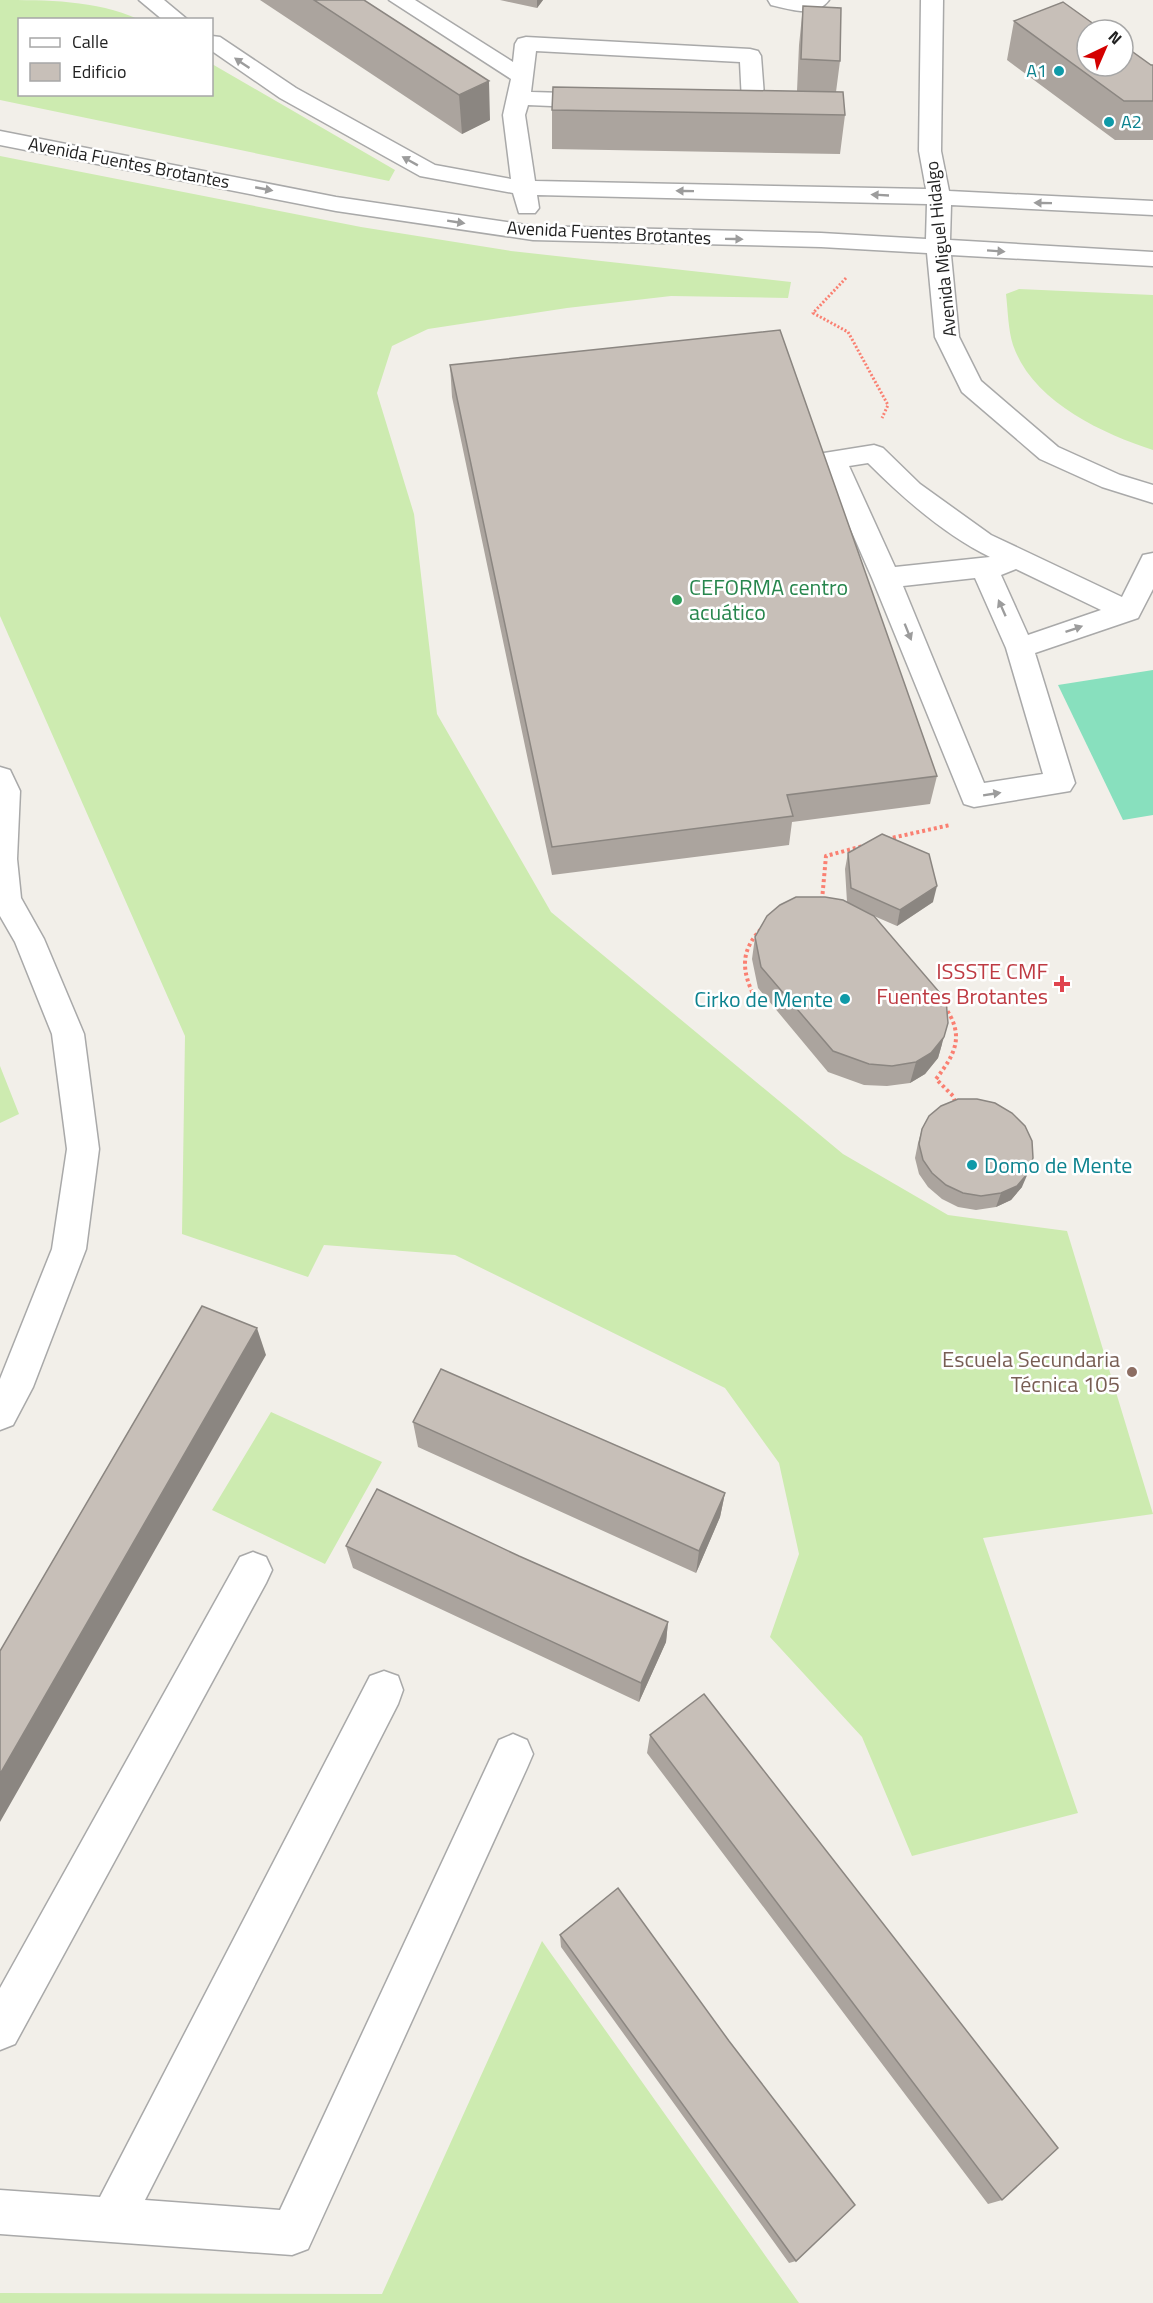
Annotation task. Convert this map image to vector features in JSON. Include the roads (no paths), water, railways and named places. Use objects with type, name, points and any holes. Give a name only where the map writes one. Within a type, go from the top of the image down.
[{"type":"street","points":[[150,0],[175,18]]},
{"type":"street","points":[[400,0],[521,87],[624,103]]},
{"type":"street","points":[[779,0],[806,6],[818,0]]},
{"type":"street","name":"Avenida Miguel Hidalgo","points":[[932,0],[930,151],[939,198],[938,248],[947,337],[971,386],[1049,453],[1111,481],[1153,494]]},
{"type":"street","name":"Avenida Fuentes Brotantes","points":[[213,43],[288,93],[428,171],[523,188],[878,194],[1153,208]]},
{"type":"street","points":[[533,233],[523,188],[514,115],[521,87],[526,44],[750,56],[763,109],[707,107]]},
{"type":"street","name":"Avenida Fuentes Brotantes","points":[[0,138],[336,204],[533,233],[820,240],[1153,259]]},
{"type":"street","points":[[984,568],[1020,648],[1060,783],[974,796],[886,578],[833,459],[874,454],[911,490],[982,542],[1128,610]]},
{"type":"street","points":[[886,578],[1024,562]]},
{"type":"street","points":[[1020,648],[1128,610],[1153,562]]},
{"type":"street","points":[[0,778],[5,791],[1,859],[3,893],[29,939],[68,1034],[83,1149],[69,1250],[21,1376],[0,1413]]},
{"type":"street","points":[[0,2029],[253,1570]]},
{"type":"street","points":[[113,2218],[384,1690]]},
{"type":"street","points":[[0,2212],[113,2218],[292,2233],[513,1754]]},
{"type":"place","name":"A1","points":[[1059,71]]},
{"type":"place","name":"A2","points":[[1109,122]]},
{"type":"place","name":"CEFORMA centro acuático","points":[[677,600]]},
{"type":"place","name":"ISSSTE CMF Fuentes Brotantes","points":[[1062,984]]},
{"type":"place","name":"Cirko de Mente","points":[[845,999]]},
{"type":"place","name":"Domo de Mente","points":[[972,1165]]},
{"type":"place","name":"Escuela Secundaria Técnica 105","points":[[1132,1372]]}]
